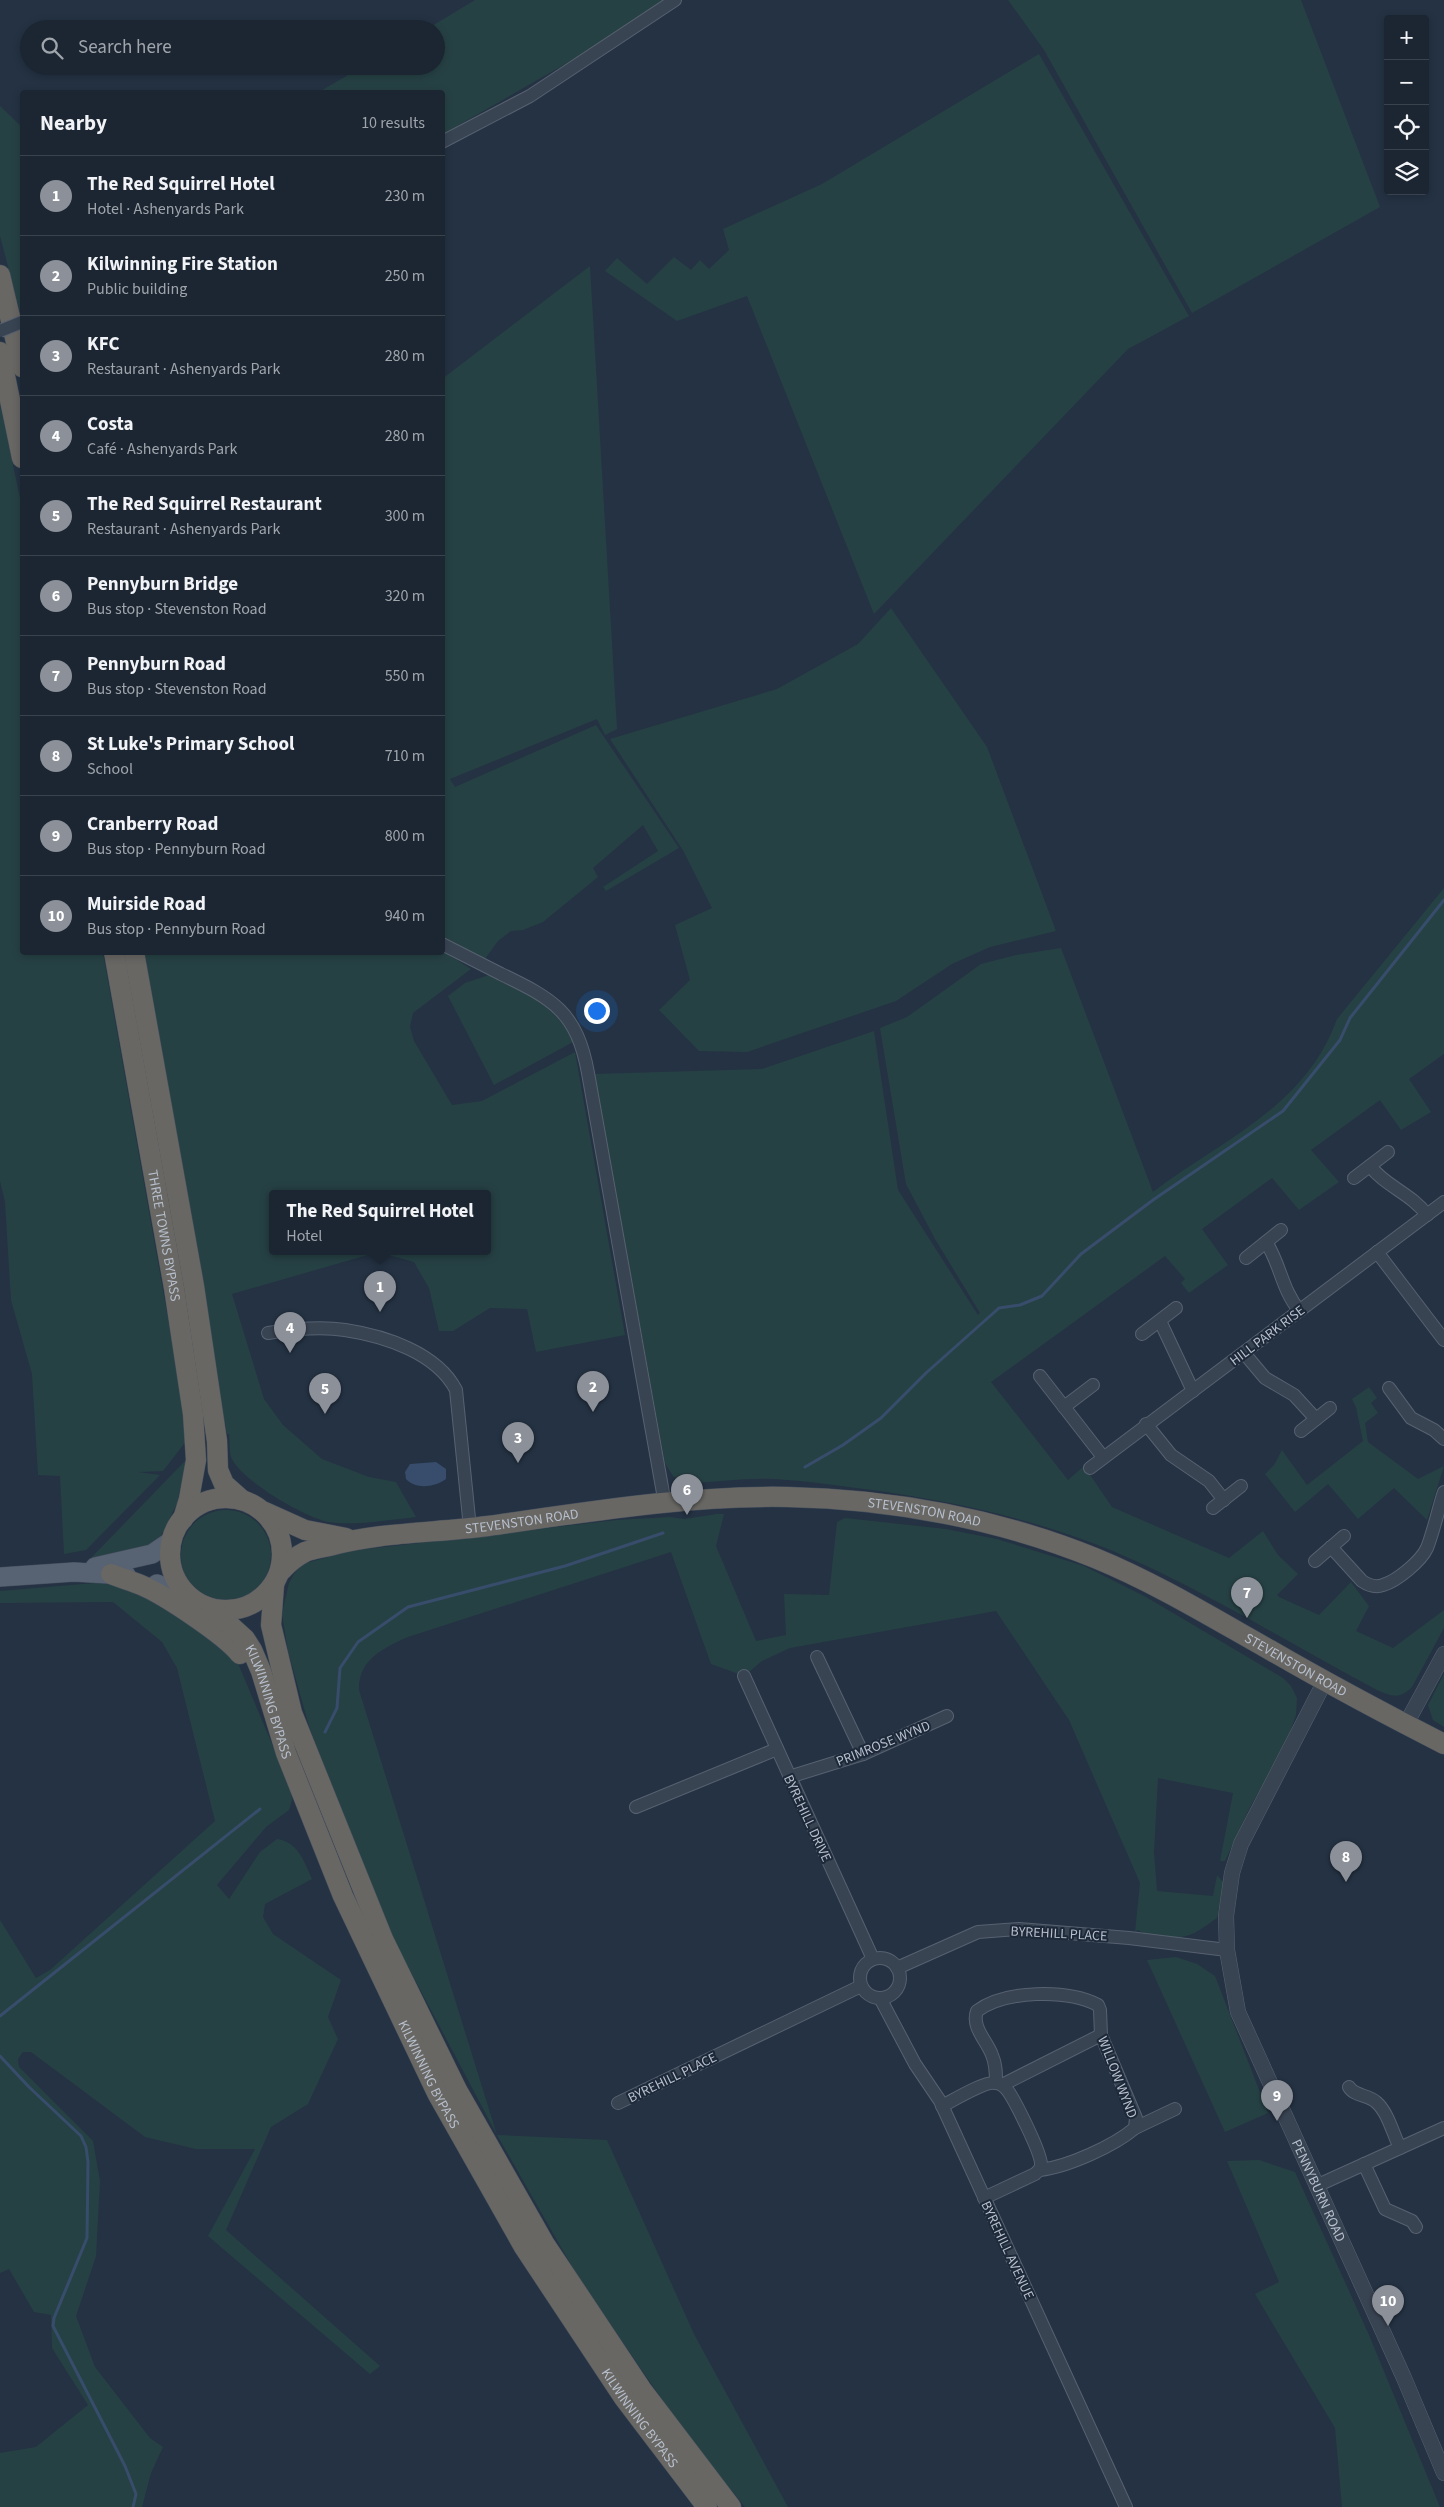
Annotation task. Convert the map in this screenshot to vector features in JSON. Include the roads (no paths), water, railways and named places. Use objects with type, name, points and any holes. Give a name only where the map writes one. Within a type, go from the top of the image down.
[{"type":"highway","points":[[0,275],[20,359]]},
{"type":"highway","points":[[0,352],[20,448]]},
{"type":"highway","name":"THREE TOWNS BYPASS","points":[[115,955],[179,1314],[193,1414],[196,1460],[189,1499],[182,1518]]},
{"type":"highway","name":"THREE TOWNS BYPASS","points":[[135,955],[194,1286],[217,1442],[218,1470],[224,1484],[242,1500]]},
{"type":"highway","name":"STEVENSTON ROAD","points":[[354,1539],[470,1528],[714,1499],[790,1497],[854,1502],[932,1512],[987,1523],[1042,1539],[1096,1558],[1152,1585],[1325,1681],[1444,1744]]},
{"type":"highway","points":[[231,1498],[242,1500],[305,1530],[354,1539],[308,1551],[291,1561],[256,1603],[245,1608],[226,1611],[212,1609],[194,1601],[180,1587],[172,1571],[171,1542],[182,1518],[199,1505],[210,1500],[231,1498]]},
{"type":"highway","points":[[261,1510],[272,1521],[280,1537],[283,1553],[277,1578]]},
{"type":"highway","points":[[111,1574],[157,1593],[222,1636],[238,1651],[266,1690]]},
{"type":"highway","name":"KILWINNING BYPASS","points":[[277,1578],[271,1625],[292,1712],[383,1939],[462,2099],[544,2243],[642,2390],[731,2507]]},
{"type":"highway","name":"KILWINNING BYPASS","points":[[212,1609],[244,1639],[252,1650],[261,1672],[286,1754],[343,1896],[437,2093],[524,2247],[624,2398],[707,2507]]},
{"type":"main road","points":[[74,1572],[142,1558],[171,1542]]},
{"type":"main road","points":[[0,1576],[74,1572],[111,1574],[145,1579],[194,1601]]},
{"type":"street","points":[[445,140],[530,96],[675,0]]},
{"type":"street","points":[[0,331],[20,323]]},
{"type":"street","points":[[445,946],[538,992],[562,1011],[580,1039],[665,1504]]},
{"type":"street","points":[[1354,1178],[1388,1152]]},
{"type":"street","points":[[1370,1166],[1376,1174],[1415,1202],[1427,1215]]},
{"type":"street","name":"HILL PARK RISE","points":[[1090,1468],[1146,1424],[1193,1391],[1444,1202]]},
{"type":"street","points":[[1246,1258],[1280,1230]]},
{"type":"street","points":[[1266,1242],[1272,1251],[1286,1290],[1299,1310]]},
{"type":"street","points":[[1377,1252],[1444,1340]]},
{"type":"street","points":[[1142,1334],[1176,1308]]},
{"type":"street","points":[[1160,1321],[1193,1391]]},
{"type":"street","points":[[268,1333],[302,1328],[344,1330],[390,1342],[427,1358],[438,1366],[448,1376],[456,1390],[470,1528]]},
{"type":"street","points":[[1244,1352],[1265,1378],[1294,1395],[1316,1419]]},
{"type":"street","points":[[1040,1376],[1103,1457]]},
{"type":"street","points":[[1064,1408],[1093,1385]]},
{"type":"street","points":[[1389,1388],[1411,1418],[1434,1430],[1444,1439]]},
{"type":"street","points":[[1301,1431],[1330,1408]]},
{"type":"street","points":[[1146,1424],[1172,1455],[1209,1481],[1224,1500]]},
{"type":"street","points":[[1213,1508],[1241,1486]]},
{"type":"street","points":[[1331,1547],[1367,1584],[1376,1586],[1391,1582],[1416,1561],[1426,1548],[1444,1492]]},
{"type":"street","points":[[1315,1561],[1344,1536]]},
{"type":"street","points":[[1406,1724],[1444,1654]]},
{"type":"street","points":[[817,1657],[863,1754]]},
{"type":"street","name":"BYREHILL DRIVE","points":[[744,1676],[873,1959]]},
{"type":"street","name":"PENNYBURN ROAD","points":[[1325,1681],[1255,1816],[1235,1861],[1226,1916],[1231,1984],[1238,2012],[1443,2465]]},
{"type":"street","name":"PRIMROSE WYND","points":[[790,1777],[863,1754],[947,1716]]},
{"type":"street","points":[[636,1807],[777,1749]]},
{"type":"street","name":"BYREHILL PLACE","points":[[897,1968],[978,1932],[1019,1929],[1129,1938],[1227,1950]]},
{"type":"street","points":[[873,1959],[888,1960],[897,1968],[900,1975],[898,1988],[887,1997],[870,1996],[861,1986],[862,1968],[873,1959]]},
{"type":"street","name":"BYREHILL PLACE","points":[[618,2103],[861,1986]]},
{"type":"street","name":"WILLOW WYND","points":[[984,2198],[1040,2170],[1074,2160],[1102,2148],[1135,2128],[1136,2118],[1101,2035],[1100,2010],[1093,2002],[1049,1995],[1019,1994],[986,2004],[977,2011],[976,2025],[992,2054],[999,2084]]},
{"type":"street","name":"BYREHILL AVENUE","points":[[880,1998],[915,2064],[942,2106],[1126,2507]]},
{"type":"street","points":[[942,2106],[990,2082],[999,2084],[1101,2035]]},
{"type":"street","points":[[999,2084],[1017,2107],[1042,2164],[1040,2170]]},
{"type":"street","points":[[1349,2087],[1352,2091],[1374,2099],[1380,2106],[1400,2148]]},
{"type":"street","points":[[1135,2128],[1174,2109]]},
{"type":"street","points":[[1316,2186],[1444,2128]]},
{"type":"street","points":[[1364,2164],[1385,2209],[1412,2221],[1416,2227]]},
{"type":"water","points":[[436,1462],[446,1469],[446,1479],[442,1482],[420,1486],[406,1479],[405,1472],[410,1464]]},
{"type":"waterway","points":[[805,1467],[843,1445],[881,1418],[926,1373],[999,1308],[1020,1305],[1042,1296],[1081,1254],[1153,1200],[1283,1111],[1340,1040],[1350,1018],[1444,900]]},
{"type":"waterway","points":[[325,1732],[337,1708],[340,1668],[358,1642],[408,1607],[565,1566],[663,1533]]},
{"type":"waterway","points":[[0,2016],[260,1809]]},
{"type":"waterway","points":[[0,2056],[29,2087],[81,2136],[86,2147],[88,2162],[87,2238],[54,2318],[53,2326],[125,2466],[136,2494],[133,2507]]},
{"type":"place","name":"The Red Squirrel Hotel","points":[[380,1312]]},
{"type":"place","name":"Costa","points":[[290,1353]]},
{"type":"place","name":"Kilwinning Fire Station","points":[[593,1412]]},
{"type":"place","name":"The Red Squirrel Restaurant","points":[[325,1414]]},
{"type":"place","name":"KFC","points":[[518,1463]]},
{"type":"place","name":"Pennyburn Bridge","points":[[687,1515]]},
{"type":"place","name":"Pennyburn Road","points":[[1247,1618]]},
{"type":"place","name":"St Luke's Primary School","points":[[1346,1882]]},
{"type":"place","name":"Cranberry Road","points":[[1277,2121]]},
{"type":"place","name":"Muirside Road","points":[[1388,2326]]}]
